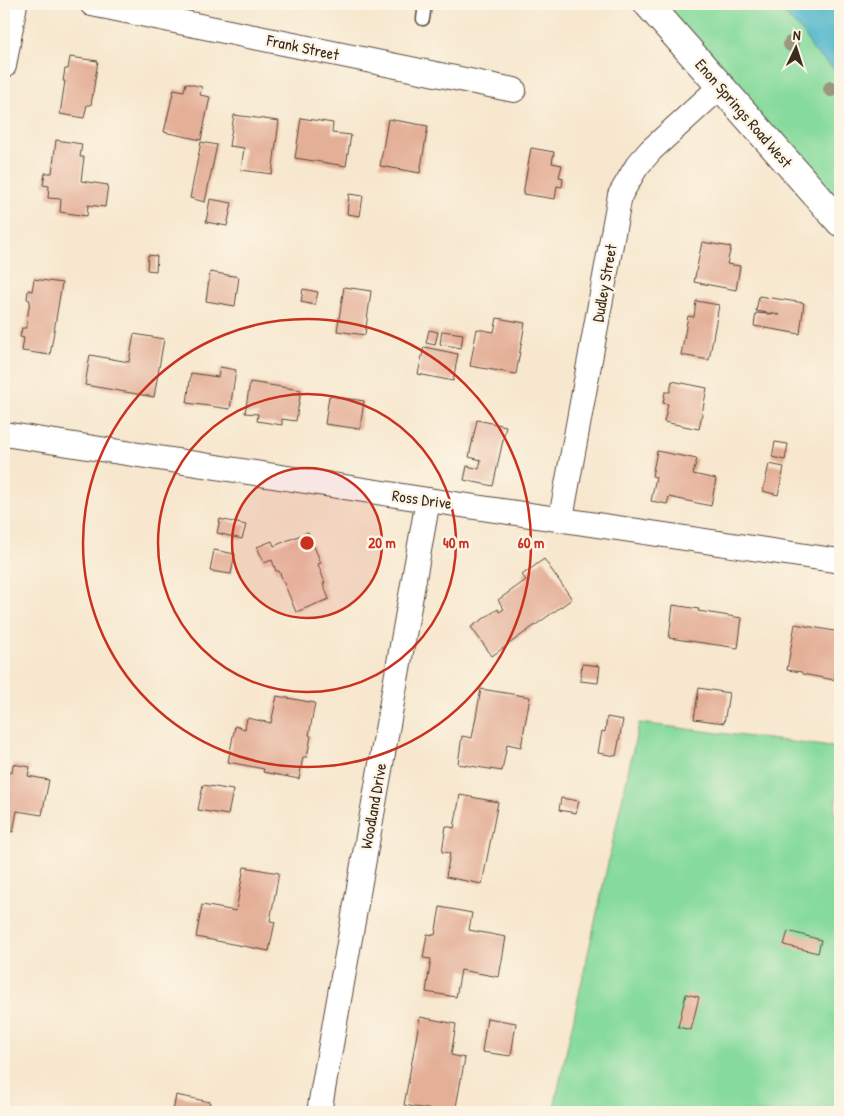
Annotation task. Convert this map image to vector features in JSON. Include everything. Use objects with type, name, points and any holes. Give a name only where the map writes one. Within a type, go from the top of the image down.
[{"type":"street","name":"Frank Street","points":[[92,4],[514,90]]},
{"type":"street","name":"Enon Springs Road West","points":[[648,4],[840,222]]},
{"type":"street","points":[[4,66],[11,8]]},
{"type":"street","name":"Dudley Street","points":[[561,518],[620,194],[637,166],[651,150],[721,86]]},
{"type":"street","name":"Ross Drive","points":[[4,434],[428,500],[561,518],[840,561]]},
{"type":"street","name":"Woodland Drive","points":[[319,1112],[428,500]]},
{"type":"lane","points":[[423,19],[425,4]]},
{"type":"green space","points":[[648,4],[840,4],[840,222]]},
{"type":"green space","points":[[639,723],[840,748],[840,770],[834,816],[840,817],[840,1112],[553,1112]]},
{"type":"water","points":[[775,4],[840,4],[840,75],[813,50],[804,34]]},
{"type":"building","points":[[70,57],[98,61],[91,105],[87,105],[84,118],[60,114],[65,69],[68,69]]},
{"type":"building","points":[[186,83],[202,87],[200,95],[210,97],[201,140],[164,132],[174,89],[184,91]]},
{"type":"building","points":[[234,115],[279,121],[272,174],[241,170],[244,148],[229,146]]},
{"type":"building","points":[[301,118],[333,123],[332,133],[351,135],[346,166],[295,158]]},
{"type":"building","points":[[388,119],[428,126],[420,173],[380,166]]},
{"type":"building","points":[[56,140],[82,144],[80,157],[84,157],[81,181],[108,185],[105,207],[88,205],[87,216],[60,212],[61,199],[48,198],[49,186],[43,185],[45,173],[52,173]]},
{"type":"building","points":[[201,142],[217,145],[205,202],[190,198]]},
{"type":"building","points":[[531,148],[554,152],[552,163],[562,165],[559,177],[563,178],[562,187],[557,186],[555,199],[523,194]]},
{"type":"building","points":[[349,194],[363,196],[360,216],[347,214]]},
{"type":"building","points":[[210,199],[232,203],[227,226],[206,222]]},
{"type":"building","points":[[702,242],[731,247],[727,264],[740,266],[736,290],[694,282]]},
{"type":"building","points":[[148,255],[157,256],[156,271],[147,270]]},
{"type":"building","points":[[210,272],[239,277],[235,306],[206,301]]},
{"type":"building","points":[[34,279],[62,283],[50,355],[22,351],[24,338],[20,337],[22,328],[26,328],[30,300],[27,299],[28,290],[32,291]]},
{"type":"building","points":[[344,287],[371,291],[365,335],[337,331]]},
{"type":"building","points":[[303,289],[318,292],[315,305],[301,302]]},
{"type":"building","points":[[759,296],[804,303],[800,334],[754,326],[756,313],[780,315],[756,311]]},
{"type":"building","points":[[696,301],[719,305],[709,360],[681,355],[688,316],[694,317]]},
{"type":"building","points":[[497,318],[525,323],[516,374],[470,366],[477,329],[494,332]]},
{"type":"building","points":[[429,330],[438,332],[435,345],[426,343]]},
{"type":"building","points":[[442,331],[463,334],[461,348],[440,344]]},
{"type":"building","points":[[134,334],[164,339],[154,397],[85,385],[90,355],[129,362]]},
{"type":"building","points":[[424,347],[458,354],[453,381],[418,374]]},
{"type":"building","points":[[220,367],[236,370],[230,409],[187,403],[191,373],[218,377]]},
{"type":"building","points":[[672,381],[707,388],[699,429],[664,422],[668,404],[663,403],[665,392],[670,392]]},
{"type":"building","points":[[250,382],[301,390],[296,421],[282,419],[282,425],[257,421],[258,414],[245,413]]},
{"type":"building","points":[[329,396],[364,401],[360,429],[325,424]]},
{"type":"building","points":[[477,420],[506,426],[493,486],[464,480],[467,466],[479,469],[481,460],[469,457]]},
{"type":"building","points":[[775,442],[788,444],[785,460],[772,457]]},
{"type":"building","points":[[657,451],[697,459],[693,474],[716,479],[711,506],[669,497],[667,504],[651,501],[656,477],[652,476]]},
{"type":"building","points":[[769,464],[784,467],[778,495],[763,491]]},
{"type":"building","points":[[220,519],[246,525],[242,539],[217,533]]},
{"type":"building","points":[[308,532],[321,563],[318,564],[329,599],[296,612],[279,571],[276,571],[272,560],[264,563],[257,547],[272,541],[274,546]]},
{"type":"building","points":[[214,550],[235,554],[231,574],[210,571]]},
{"type":"building","points":[[544,559],[572,599],[492,656],[471,627],[498,609],[499,612],[504,609],[498,600],[526,580],[522,575]]},
{"type":"building","points":[[673,605],[742,618],[738,648],[669,638]]},
{"type":"building","points":[[795,624],[840,632],[840,674],[838,673],[839,670],[836,669],[834,680],[787,670]]},
{"type":"building","points":[[582,664],[600,666],[598,683],[580,681]]},
{"type":"building","points":[[699,688],[729,693],[724,723],[694,719]]},
{"type":"building","points":[[481,689],[530,697],[521,747],[507,744],[502,771],[458,764],[462,736],[472,738]]},
{"type":"building","points":[[277,696],[315,703],[307,757],[303,757],[299,779],[263,772],[264,769],[228,762],[235,726],[245,729],[247,718],[271,723]]},
{"type":"building","points":[[607,717],[623,720],[616,756],[598,753],[602,731],[605,732]]},
{"type":"building","points":[[13,764],[30,767],[28,776],[49,780],[42,815],[17,811],[13,832],[4,830],[4,771],[12,773]]},
{"type":"building","points":[[203,785],[233,790],[228,815],[198,810]]},
{"type":"building","points":[[460,795],[498,802],[482,884],[446,877],[450,853],[442,852],[446,826],[454,828]]},
{"type":"building","points":[[561,798],[579,801],[576,813],[559,810]]},
{"type":"building","points":[[244,867],[279,873],[270,921],[275,922],[269,951],[196,937],[202,905],[236,911]]},
{"type":"building","points":[[440,907],[472,913],[469,930],[506,937],[499,977],[461,970],[456,997],[426,992],[431,959],[423,958],[427,934],[435,935]]},
{"type":"building","points":[[788,931],[821,940],[818,953],[784,945]]},
{"type":"building","points":[[686,994],[699,997],[691,1030],[678,1027]]},
{"type":"building","points":[[420,1017],[456,1024],[451,1055],[465,1058],[455,1112],[404,1105]]},
{"type":"building","points":[[487,1018],[516,1023],[511,1056],[482,1052]]},
{"type":"building","points":[[176,1095],[210,1102],[208,1112],[173,1112]]}]
